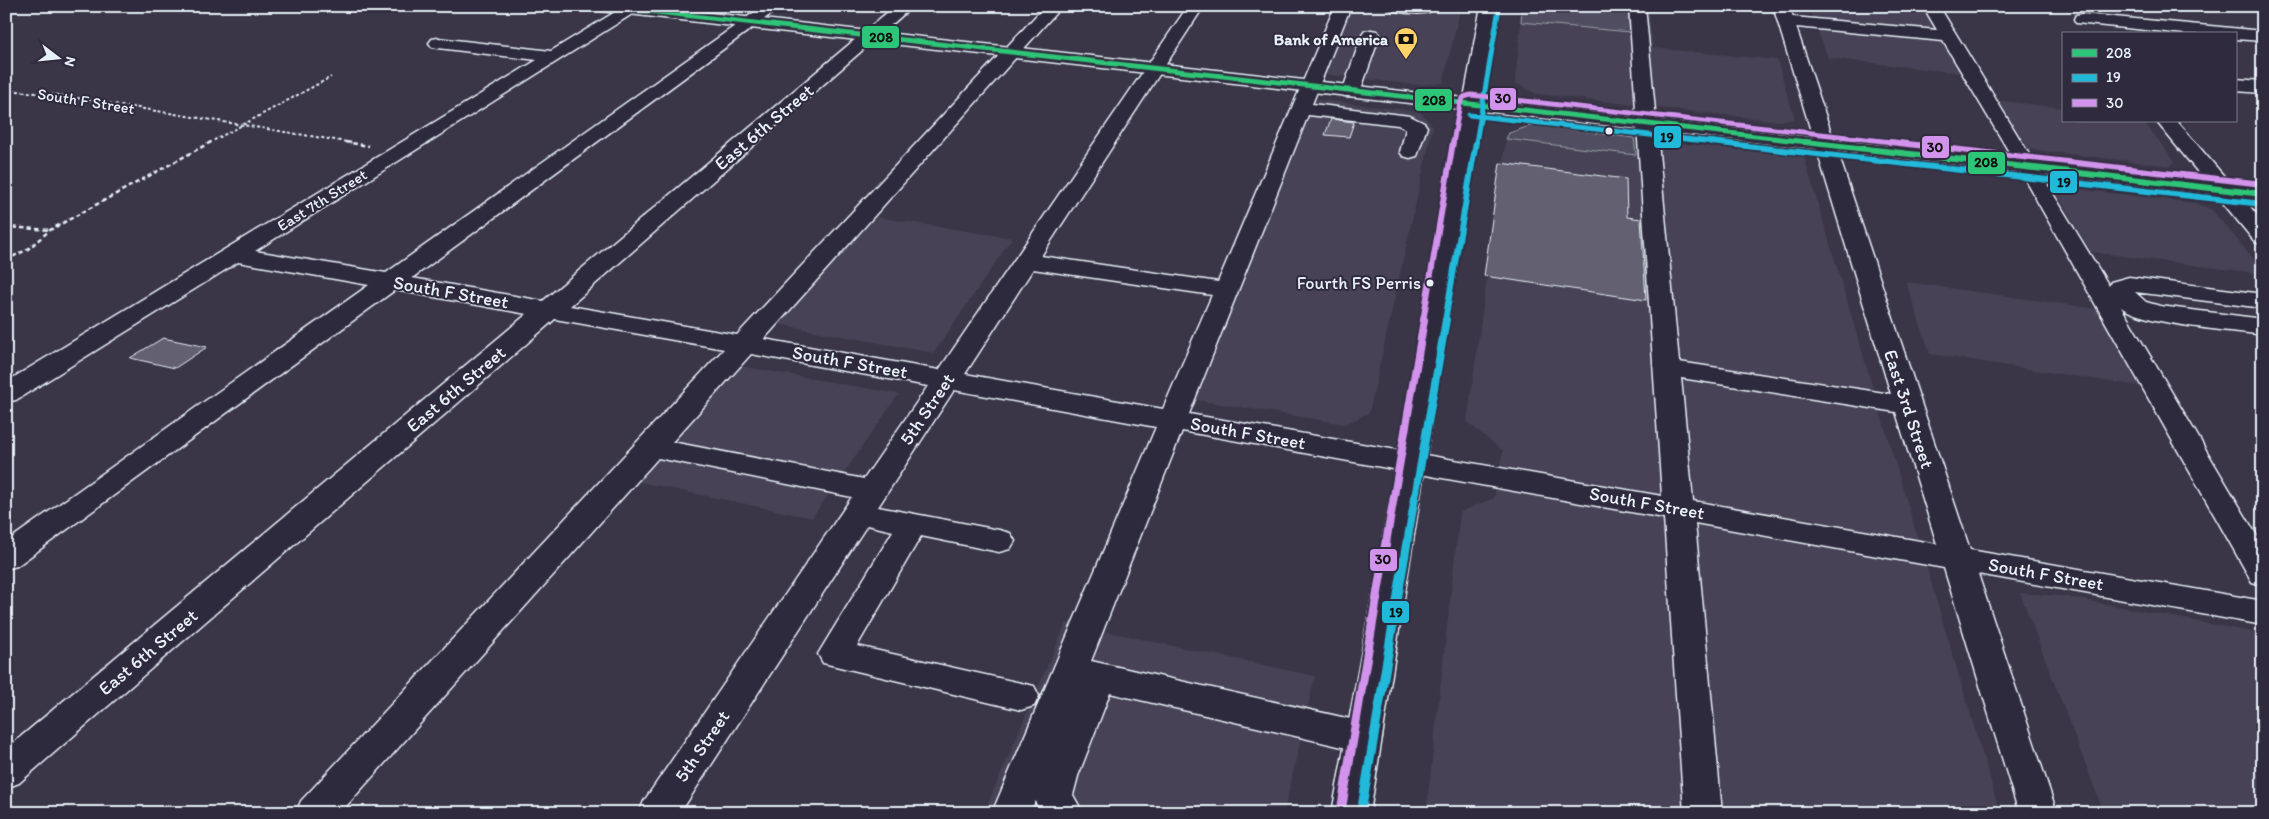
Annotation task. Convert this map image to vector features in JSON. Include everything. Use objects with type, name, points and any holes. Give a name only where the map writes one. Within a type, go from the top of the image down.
[{"type":"street","points":[[602,6],[634,8],[1155,69],[1305,97],[1403,120],[1417,128],[1410,152]]},
{"type":"street","points":[[6,558],[774,6]]},
{"type":"street","name":"East 6th Street","points":[[6,772],[905,6]]},
{"type":"street","points":[[315,813],[1054,6]]},
{"type":"street","name":"5th Street","points":[[658,813],[1196,6]]},
{"type":"street","points":[[1064,813],[1053,798],[1084,673],[1173,419],[1343,6]]},
{"type":"street","points":[[1394,6],[1425,9]]},
{"type":"street","points":[[1351,813],[1470,105],[1489,6]]},
{"type":"street","points":[[1637,6],[1703,813]]},
{"type":"street","points":[[1930,6],[2028,167],[2263,574]]},
{"type":"street","name":"East 7th Street","points":[[6,394],[634,8]]},
{"type":"street","points":[[2076,13],[2092,32]]},
{"type":"street","points":[[2076,13],[2216,32]]},
{"type":"street","points":[[1786,21],[1949,36]]},
{"type":"street","points":[[1786,21],[1904,49]]},
{"type":"street","name":"East 3rd Street","points":[[1786,21],[2038,813]]},
{"type":"street","points":[[1923,34],[1933,52]]},
{"type":"street","points":[[1351,92],[1371,35]]},
{"type":"street","points":[[2236,35],[2260,38]]},
{"type":"street","points":[[438,43],[555,57]]},
{"type":"street","points":[[2236,85],[2263,87]]},
{"type":"street","points":[[1305,97],[1351,92],[2263,194]]},
{"type":"street","points":[[2167,122],[2263,237]]},
{"type":"street","name":"South F Street","points":[[234,254],[2263,613]]},
{"type":"street","points":[[1026,261],[1226,290]]},
{"type":"street","points":[[2263,301],[2129,284],[2120,287],[2126,300],[2136,307],[2151,311],[2263,327]]},
{"type":"street","points":[[1666,368],[1908,405]]},
{"type":"street","points":[[650,447],[865,502],[913,524],[999,541]]},
{"type":"street","points":[[913,524],[835,654],[1021,696]]},
{"type":"street","points":[[1084,673],[1364,737]]},
{"type":"street","points":[[1011,813],[1084,673]]},
{"type":"path","points":[[6,260],[28,248],[50,230],[331,77]]},
{"type":"path","name":"South F Street","points":[[6,90],[58,95],[402,151]]},
{"type":"path","points":[[6,227],[50,230]]},
{"type":"shaded area","points":[[1334,6],[1461,6],[1443,83],[1416,85],[1305,72]]},
{"type":"shaded area","points":[[1522,6],[1573,6],[1628,11],[1630,32],[1521,22]]},
{"type":"shaded area","points":[[1573,6],[1648,6],[1653,48],[1777,60],[1795,119],[1778,121],[1537,94],[1515,83],[1521,22],[1630,32],[1628,11]]},
{"type":"shaded area","points":[[1808,6],[1924,6],[1960,73],[1828,58]]},
{"type":"shaded area","points":[[1298,97],[1420,112],[1433,126],[1369,413],[1345,424],[1172,396]]},
{"type":"shaded area","points":[[1993,100],[2062,108],[2062,122],[2144,122],[2175,161],[2171,166],[2020,148]]},
{"type":"shaded area","points":[[1533,125],[1634,138],[1636,155],[1506,139],[1509,133]]},
{"type":"shaded area","points":[[1634,138],[1804,157],[2000,813],[1426,813],[1460,512],[1494,498],[1503,451],[1467,422],[1506,139],[1635,155]]},
{"type":"shaded area","points":[[2052,186],[2194,203],[2211,209],[2263,270],[2263,274],[2091,252]]},
{"type":"shaded area","points":[[876,217],[1012,238],[934,353],[776,324]]},
{"type":"shaded area","points":[[1906,282],[2098,309],[2139,386],[1930,354]]},
{"type":"shaded area","points":[[735,365],[899,394],[812,518],[630,480]]},
{"type":"shaded area","points":[[2020,593],[2063,596],[2263,634],[2263,813],[2104,813]]},
{"type":"shaded area","points":[[1066,623],[1315,676],[1284,813],[984,813]]},
{"type":"building","points":[[1331,119],[1354,122],[1349,137],[1325,135]]},
{"type":"building","points":[[1500,163],[1626,179],[1627,217],[1641,219],[1646,300],[1484,276]]},
{"type":"building","points":[[163,338],[207,347],[175,368],[130,358]]},
{"type":"transit line","name":"208","points":[[604,6],[2263,194]]},
{"type":"transit line","name":"19","points":[[1361,813],[1499,8]]},
{"type":"transit line","name":"30","points":[[1341,811],[1460,103],[1464,97],[1471,95],[2263,184]]},
{"type":"transit line","name":"19","points":[[1469,115],[2262,204]]},
{"type":"place","name":"Bank of America","points":[[1406,60]]},
{"type":"place","name":"Fourth FS Perris","points":[[1430,283]]}]
